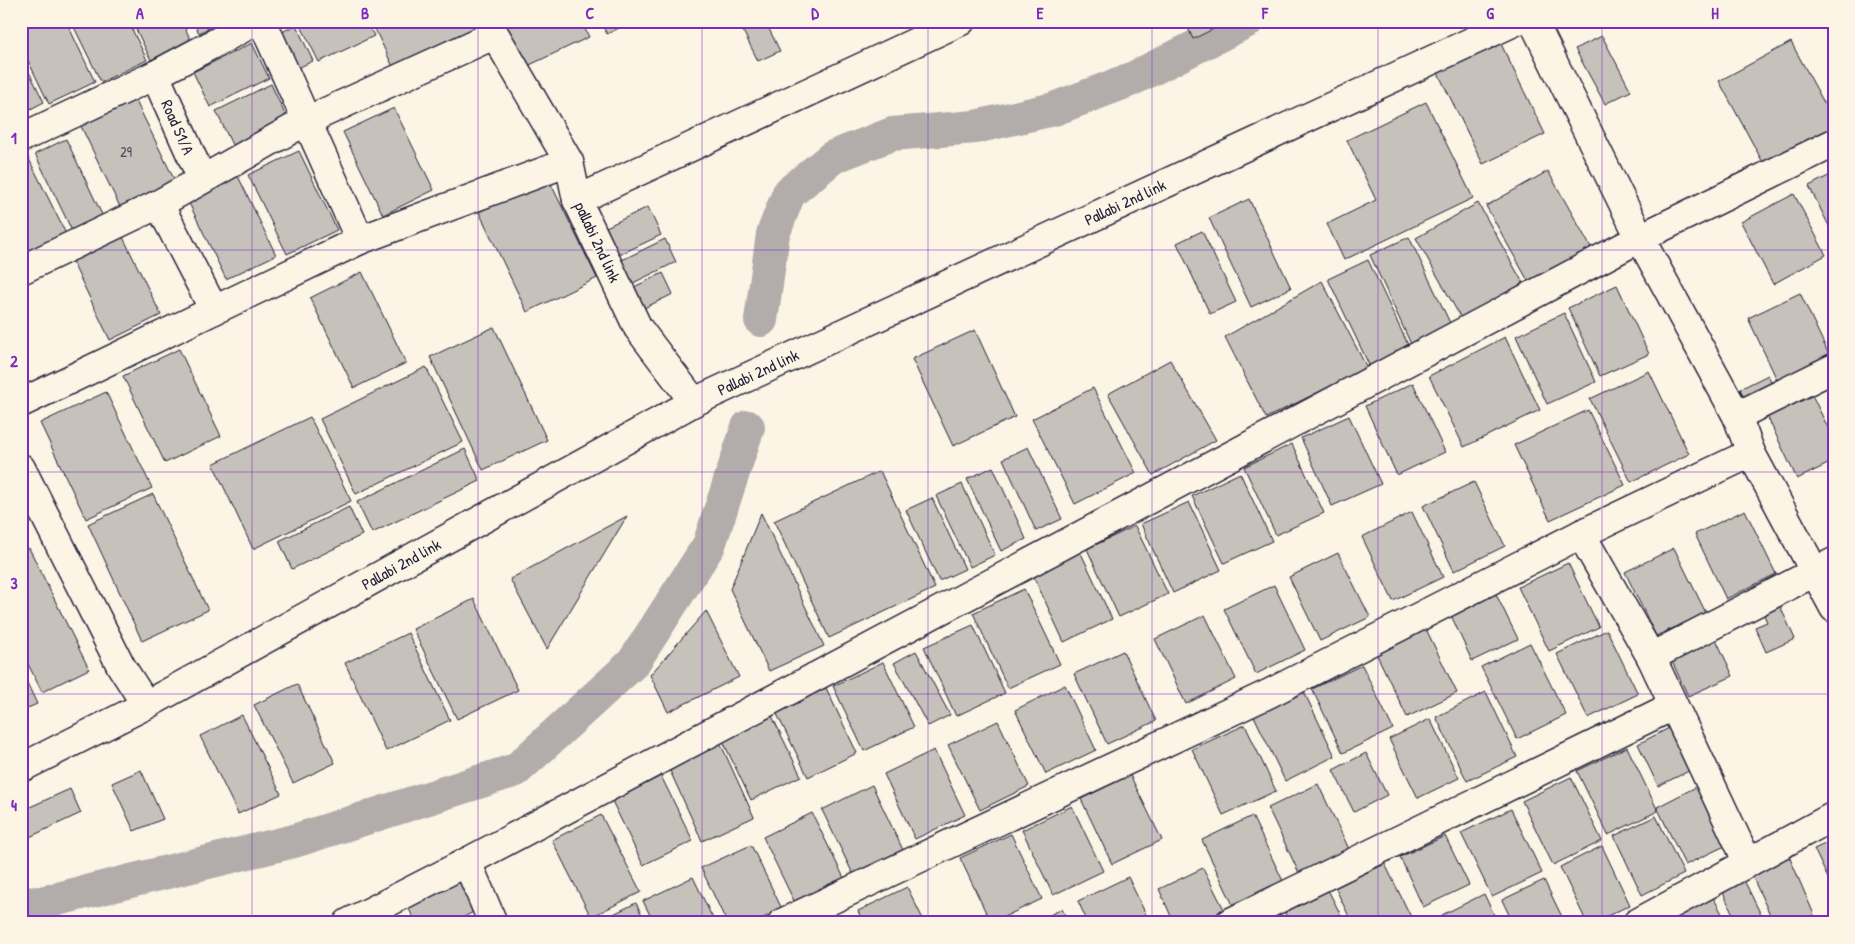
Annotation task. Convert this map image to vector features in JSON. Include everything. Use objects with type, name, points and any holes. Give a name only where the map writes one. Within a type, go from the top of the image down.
[{"type":"street","points":[[21,138],[155,75],[256,21]]},
{"type":"street","points":[[262,21],[360,240]]},
{"type":"street","points":[[577,200],[961,21]]},
{"type":"street","name":"Pallabi 2nd link","points":[[21,768],[146,705],[694,402],[1516,21]]},
{"type":"street","points":[[1533,21],[1640,238],[1737,416],[1751,453],[1824,567],[1834,608]]},
{"type":"street","points":[[21,270],[159,204],[306,120],[491,28]]},
{"type":"street","name":"pallabi 2nd link","points":[[491,28],[569,162],[577,200],[638,328],[694,402]]},
{"type":"street","name":"Road S1/A","points":[[155,75],[202,179]]},
{"type":"street","points":[[348,923],[467,862],[1640,238],[1834,143]]},
{"type":"street","points":[[21,403],[360,240],[569,162]]},
{"type":"street","points":[[159,204],[214,310]]},
{"type":"street","points":[[1737,416],[1834,368]]},
{"type":"street","points":[[782,923],[1268,694],[1581,534],[1751,453]]},
{"type":"street","points":[[21,468],[121,666],[146,705]]},
{"type":"street","points":[[1581,534],[1651,657],[1748,863]]},
{"type":"street","points":[[1651,657],[1824,567]]},
{"type":"street","points":[[1230,923],[1673,706]]},
{"type":"street","points":[[1637,923],[1834,816]]},
{"type":"street","points":[[467,862],[493,923]]},
{"type":"building","points":[[66,21],[95,82],[49,104],[21,46],[21,22]]},
{"type":"building","points":[[71,21],[128,21],[147,60],[101,82]]},
{"type":"building","points":[[132,21],[182,21],[191,41],[151,60]]},
{"type":"building","points":[[193,21],[222,21],[199,33]]},
{"type":"building","points":[[311,21],[367,21],[374,36],[319,62],[301,26]]},
{"type":"building","points":[[371,21],[470,21],[476,34],[396,73]]},
{"type":"building","points":[[496,21],[581,21],[589,37],[519,70]]},
{"type":"building","points":[[600,21],[633,21],[607,34]]},
{"type":"building","points":[[738,21],[765,21],[780,51],[758,61]]},
{"type":"building","points":[[1185,21],[1230,21],[1193,39]]},
{"type":"building","points":[[296,25],[313,61],[293,70],[276,35]]},
{"type":"building","points":[[1602,36],[1631,91],[1605,104],[1575,49]]},
{"type":"building","points":[[1499,40],[1545,134],[1483,164],[1437,71]]},
{"type":"building","points":[[1791,42],[1834,121],[1834,134],[1767,170],[1719,81]]},
{"type":"building","points":[[252,43],[269,78],[210,107],[193,72]]},
{"type":"building","points":[[21,56],[44,102],[21,114]]},
{"type":"building","points":[[271,84],[288,121],[233,147],[216,111]]},
{"type":"building","points":[[131,91],[177,185],[122,211],[77,118]]},
{"type":"building","points":[[1426,102],[1473,198],[1344,260],[1327,224],[1376,200],[1347,140]]},
{"type":"building","points":[[394,108],[434,190],[383,215],[343,132]]},
{"type":"building","points":[[66,139],[106,223],[75,237],[35,154]]},
{"type":"building","points":[[299,151],[337,230],[287,254],[248,175]]},
{"type":"building","points":[[27,155],[69,240],[21,264],[21,158]]},
{"type":"building","points":[[1548,171],[1593,251],[1531,286],[1486,206]]},
{"type":"building","points":[[1834,173],[1834,236],[1809,186]]},
{"type":"building","points":[[238,176],[276,255],[226,279],[188,201]]},
{"type":"building","points":[[548,178],[597,278],[527,312],[479,212]]},
{"type":"building","points":[[1794,194],[1826,255],[1773,284],[1741,222]]},
{"type":"building","points":[[1249,199],[1291,288],[1251,307],[1209,218]]},
{"type":"building","points":[[1478,203],[1523,283],[1461,318],[1416,238]]},
{"type":"building","points":[[648,207],[661,235],[619,255],[606,227]]},
{"type":"building","points":[[1202,231],[1236,302],[1210,314],[1177,243]]},
{"type":"building","points":[[121,233],[161,315],[110,340],[70,257]]},
{"type":"building","points":[[1409,237],[1451,325],[1411,344],[1370,255]]},
{"type":"building","points":[[665,239],[676,262],[631,284],[620,261]]},
{"type":"building","points":[[1368,260],[1410,349],[1370,367],[1328,279]]},
{"type":"building","points":[[362,272],[406,363],[354,388],[310,298]]},
{"type":"building","points":[[663,273],[673,294],[640,310],[630,289]]},
{"type":"building","points":[[1322,281],[1367,368],[1266,418],[1225,337]]},
{"type":"building","points":[[1617,285],[1649,354],[1600,376],[1568,308]]},
{"type":"building","points":[[1800,293],[1831,359],[1779,384],[1748,318]]},
{"type":"building","points":[[1564,313],[1596,382],[1547,404],[1516,336]]},
{"type":"building","points":[[494,327],[547,440],[483,470],[430,357]]},
{"type":"building","points":[[975,330],[1015,417],[953,446],[912,359]]},
{"type":"building","points":[[1505,337],[1540,410],[1464,447],[1429,376]]},
{"type":"building","points":[[179,349],[221,436],[165,463],[123,376]]},
{"type":"building","points":[[1170,360],[1216,440],[1153,475],[1108,394]]},
{"type":"building","points":[[426,367],[463,442],[356,494],[320,419]]},
{"type":"building","points":[[1649,371],[1689,454],[1631,482],[1590,399]]},
{"type":"building","points":[[1768,375],[1775,390],[1747,404],[1740,389]]},
{"type":"building","points":[[1413,383],[1445,452],[1397,475],[1365,406]]},
{"type":"building","points":[[1093,388],[1136,473],[1075,504],[1032,419]]},
{"type":"building","points":[[106,392],[152,488],[86,519],[40,423]]},
{"type":"building","points":[[1812,395],[1834,440],[1834,461],[1797,479],[1767,416]]},
{"type":"building","points":[[1588,410],[1625,485],[1550,520],[1514,445]]},
{"type":"building","points":[[1349,416],[1381,484],[1332,506],[1301,438]]},
{"type":"building","points":[[310,417],[351,501],[253,549],[213,464]]},
{"type":"building","points":[[1292,444],[1324,513],[1276,535],[1244,467]]},
{"type":"building","points":[[1028,447],[1062,519],[1036,531],[1003,459]]},
{"type":"building","points":[[465,449],[480,481],[372,533],[357,502]]},
{"type":"building","points":[[993,467],[1026,539],[1001,551],[967,479]]},
{"type":"building","points":[[880,471],[935,588],[829,638],[774,521]]},
{"type":"building","points":[[1240,473],[1272,541],[1224,563],[1192,496]]},
{"type":"building","points":[[1474,482],[1505,546],[1454,571],[1423,506]]},
{"type":"building","points":[[962,484],[995,555],[970,567],[936,496]]},
{"type":"building","points":[[153,494],[208,610],[142,641],[88,524]]},
{"type":"building","points":[[932,498],[965,569],[939,581],[906,510]]},
{"type":"building","points":[[1189,502],[1221,570],[1173,593],[1141,524]]},
{"type":"building","points":[[349,507],[362,535],[292,569],[279,541]]},
{"type":"building","points":[[1745,510],[1776,574],[1726,599],[1695,534]]},
{"type":"building","points":[[1412,512],[1443,577],[1393,601],[1362,537]]},
{"type":"building","points":[[761,513],[824,646],[769,671],[730,589]]},
{"type":"building","points":[[627,516],[547,649],[510,579]]},
{"type":"building","points":[[1135,526],[1168,594],[1119,617],[1087,549]]},
{"type":"building","points":[[29,548],[89,669],[42,692],[21,650],[21,552]]},
{"type":"building","points":[[1674,548],[1706,613],[1656,636],[1625,572]]},
{"type":"building","points":[[1080,551],[1112,619],[1064,642],[1032,573]]},
{"type":"building","points":[[1338,553],[1370,617],[1320,641],[1289,577]]},
{"type":"building","points":[[1568,563],[1599,627],[1549,651],[1518,587]]},
{"type":"building","points":[[1274,585],[1305,650],[1256,674],[1224,609]]},
{"type":"building","points":[[1024,589],[1060,664],[1008,688],[973,613]]},
{"type":"building","points":[[1494,590],[1518,639],[1472,661],[1449,611]]},
{"type":"building","points":[[474,599],[518,690],[457,719],[413,629]]},
{"type":"building","points":[[1780,606],[1795,639],[1766,652],[1755,627],[1767,622],[1763,613]]},
{"type":"building","points":[[706,611],[739,677],[668,712],[650,675]]},
{"type":"building","points":[[1205,615],[1236,679],[1186,704],[1155,639]]},
{"type":"building","points":[[973,625],[1005,693],[956,716],[924,647]]},
{"type":"building","points":[[1426,629],[1457,693],[1407,717],[1376,653]]},
{"type":"building","points":[[1607,630],[1638,694],[1588,718],[1557,654]]},
{"type":"building","points":[[408,633],[450,720],[386,751],[345,663]]},
{"type":"building","points":[[1715,637],[1733,676],[1688,696],[1670,657]]},
{"type":"building","points":[[1530,643],[1566,715],[1517,739],[1481,667]]},
{"type":"building","points":[[916,651],[950,715],[928,726],[894,663]]},
{"type":"building","points":[[1123,651],[1156,721],[1107,744],[1074,674]]},
{"type":"building","points":[[883,662],[914,727],[864,751],[833,686]]},
{"type":"building","points":[[1362,665],[1393,729],[1343,753],[1312,689]]},
{"type":"building","points":[[21,670],[37,704],[21,711]]},
{"type":"building","points":[[297,684],[335,763],[293,783],[254,705]]},
{"type":"building","points":[[1065,685],[1096,750],[1046,774],[1015,710]]},
{"type":"building","points":[[826,688],[857,753],[808,777],[776,712]]},
{"type":"building","points":[[1304,692],[1335,756],[1285,781],[1254,716]]},
{"type":"building","points":[[1486,692],[1517,757],[1467,781],[1436,717]]},
{"type":"building","points":[[770,712],[801,776],[751,800],[720,735]]},
{"type":"building","points":[[242,715],[281,794],[238,814],[200,736]]},
{"type":"building","points":[[1430,719],[1459,778],[1418,798],[1389,739]]},
{"type":"building","points":[[998,721],[1029,786],[980,810],[948,745]]},
{"type":"building","points":[[1245,725],[1276,791],[1223,815],[1192,749]]},
{"type":"building","points":[[1671,727],[1691,770],[1658,786],[1638,744]]},
{"type":"building","points":[[718,738],[754,817],[702,841],[666,762]]},
{"type":"building","points":[[1627,747],[1658,811],[1608,835],[1577,771]]},
{"type":"building","points":[[934,750],[965,815],[915,839],[884,774]]},
{"type":"building","points":[[1366,753],[1387,795],[1354,812],[1333,770]]},
{"type":"building","points":[[141,770],[163,819],[134,831],[112,783]]},
{"type":"building","points":[[1130,775],[1162,840],[1112,864],[1081,799]]},
{"type":"building","points":[[661,776],[693,841],[643,865],[612,801]]},
{"type":"building","points":[[1571,777],[1602,841],[1553,865],[1522,801]]},
{"type":"building","points":[[1318,784],[1349,849],[1299,873],[1268,808]]},
{"type":"building","points":[[872,785],[903,850],[853,874],[822,810]]},
{"type":"building","points":[[1698,786],[1727,845],[1685,865],[1657,807]]},
{"type":"building","points":[[70,789],[81,813],[21,841],[21,811]]},
{"type":"building","points":[[1072,806],[1103,871],[1053,895],[1022,830]]},
{"type":"building","points":[[1511,809],[1542,873],[1492,897],[1461,833]]},
{"type":"building","points":[[812,813],[844,878],[794,901],[763,837]]},
{"type":"building","points":[[601,815],[641,892],[591,917],[552,840]]},
{"type":"building","points":[[1252,816],[1283,881],[1233,905],[1202,840]]},
{"type":"building","points":[[1656,816],[1684,874],[1642,895],[1614,836]]},
{"type":"building","points":[[1011,834],[1042,899],[991,923],[960,858]]},
{"type":"building","points":[[1445,836],[1469,885],[1423,907],[1400,857]]},
{"type":"building","points":[[1834,840],[1834,891],[1814,849]]},
{"type":"building","points":[[751,845],[782,909],[753,923],[727,923],[701,868]]},
{"type":"building","points":[[1602,846],[1630,905],[1593,923],[1587,923],[1560,867]]},
{"type":"building","points":[[1789,856],[1815,917],[1804,923],[1774,923],[1751,874]]},
{"type":"building","points":[[1385,864],[1414,923],[1352,923],[1335,887]]},
{"type":"building","points":[[1203,868],[1228,917],[1215,923],[1174,923],[1159,889]]},
{"type":"building","points":[[1742,876],[1765,923],[1737,923],[1720,886]]},
{"type":"building","points":[[693,877],[715,923],[654,923],[643,901]]},
{"type":"building","points":[[1128,877],[1150,923],[1088,923],[1078,901]]},
{"type":"building","points":[[459,879],[475,911],[453,923],[416,923],[407,905]]},
{"type":"building","points":[[1544,880],[1565,923],[1513,923],[1502,900]]},
{"type":"building","points":[[907,887],[925,923],[863,923],[858,911]]},
{"type":"building","points":[[1328,890],[1345,923],[1289,923],[1284,910]]},
{"type":"building","points":[[1484,894],[1498,923],[1446,923],[1442,915]]},
{"type":"building","points":[[1712,895],[1727,923],[1675,923],[1671,915]]},
{"type":"building","points":[[636,903],[646,923],[595,923]]},
{"type":"building","points":[[1062,909],[1069,923],[1033,923]]},
{"type":"waterway","points":[[761,320],[773,234],[789,193],[833,157],[892,134],[975,127],[1054,109],[1130,80],[1247,21]]},
{"type":"waterway","points":[[21,904],[41,903],[294,841],[516,770],[633,663],[709,545],[748,427]]}]
